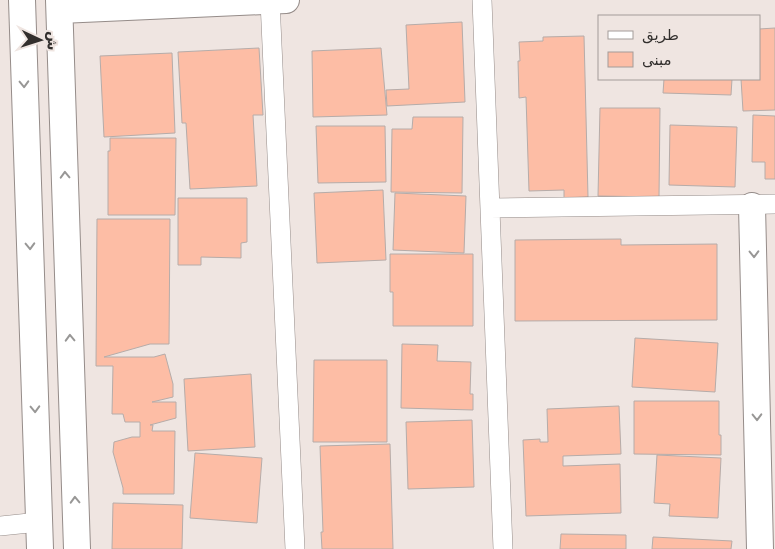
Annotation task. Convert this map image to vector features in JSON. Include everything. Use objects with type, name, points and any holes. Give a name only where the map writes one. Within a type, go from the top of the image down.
[{"type":"street","points":[[22,0],[40,549]]},
{"type":"street","points":[[77,549],[59,5],[286,0]]},
{"type":"street","points":[[482,0],[503,549]]},
{"type":"street","points":[[270,1],[295,549]]},
{"type":"street","points":[[490,208],[764,205],[760,549]]},
{"type":"street","points":[[0,526],[39,522]]},
{"type":"building","points":[[462,22],[465,102],[387,106],[386,90],[409,89],[406,25]]},
{"type":"building","points":[[775,28],[775,110],[743,111],[741,80],[760,80],[760,29]]},
{"type":"building","points":[[584,36],[588,197],[564,198],[564,190],[529,191],[526,97],[519,98],[519,42],[543,41],[543,37]]},
{"type":"building","points":[[259,48],[263,115],[253,115],[257,186],[190,189],[186,123],[182,123],[178,52]]},
{"type":"building","points":[[381,48],[387,115],[313,117],[312,51]]},
{"type":"building","points":[[172,53],[175,133],[104,137],[100,56]]},
{"type":"building","points":[[664,80],[732,80],[731,95],[663,93]]},
{"type":"building","points":[[600,108],[660,108],[659,197],[598,196]]},
{"type":"building","points":[[753,115],[775,116],[775,179],[765,179],[765,162],[752,162]]},
{"type":"building","points":[[413,117],[463,117],[462,193],[391,192],[392,129],[412,129]]},
{"type":"building","points":[[670,125],[737,127],[735,187],[669,185]]},
{"type":"building","points":[[316,126],[385,126],[386,182],[318,183]]},
{"type":"building","points":[[110,138],[176,138],[175,215],[108,215],[108,151],[110,151]]},
{"type":"building","points":[[383,190],[386,260],[317,263],[314,193]]},
{"type":"building","points":[[395,193],[466,196],[464,253],[393,250]]},
{"type":"building","points":[[178,198],[247,198],[247,242],[241,243],[241,258],[201,257],[201,265],[178,265]]},
{"type":"building","points":[[97,219],[170,219],[169,344],[150,344],[104,357],[154,357],[165,354],[173,384],[173,397],[152,402],[176,402],[176,418],[150,425],[153,425],[152,431],[175,431],[174,494],[123,494],[113,452],[114,442],[132,437],[140,437],[140,422],[125,422],[123,414],[112,414],[113,366],[96,366]]},
{"type":"building","points":[[621,239],[621,245],[717,244],[717,320],[515,321],[515,240]]},
{"type":"building","points":[[390,254],[473,254],[473,326],[393,326],[393,292],[390,292]]},
{"type":"building","points":[[635,338],[718,343],[715,392],[632,387]]},
{"type":"building","points":[[402,344],[438,345],[437,361],[471,362],[470,394],[473,394],[473,410],[401,408]]},
{"type":"building","points":[[314,360],[387,360],[387,442],[313,442]]},
{"type":"building","points":[[251,374],[255,447],[188,451],[184,379]]},
{"type":"building","points":[[634,401],[719,401],[721,455],[634,454]]},
{"type":"building","points":[[619,406],[621,454],[563,456],[563,466],[620,464],[621,513],[526,516],[523,440],[540,439],[540,442],[548,442],[547,409]]},
{"type":"building","points":[[472,420],[474,487],[408,489],[406,422]]},
{"type":"building","points":[[390,444],[393,549],[322,549],[320,446]]},
{"type":"building","points":[[195,453],[262,458],[257,523],[190,518]]},
{"type":"building","points":[[657,455],[721,458],[718,518],[669,516],[670,504],[654,503]]},
{"type":"building","points":[[113,503],[183,505],[182,549],[112,549]]},
{"type":"building","points":[[561,534],[626,535],[626,549],[560,549]]},
{"type":"building","points":[[653,537],[732,541],[731,549],[652,549]]}]
